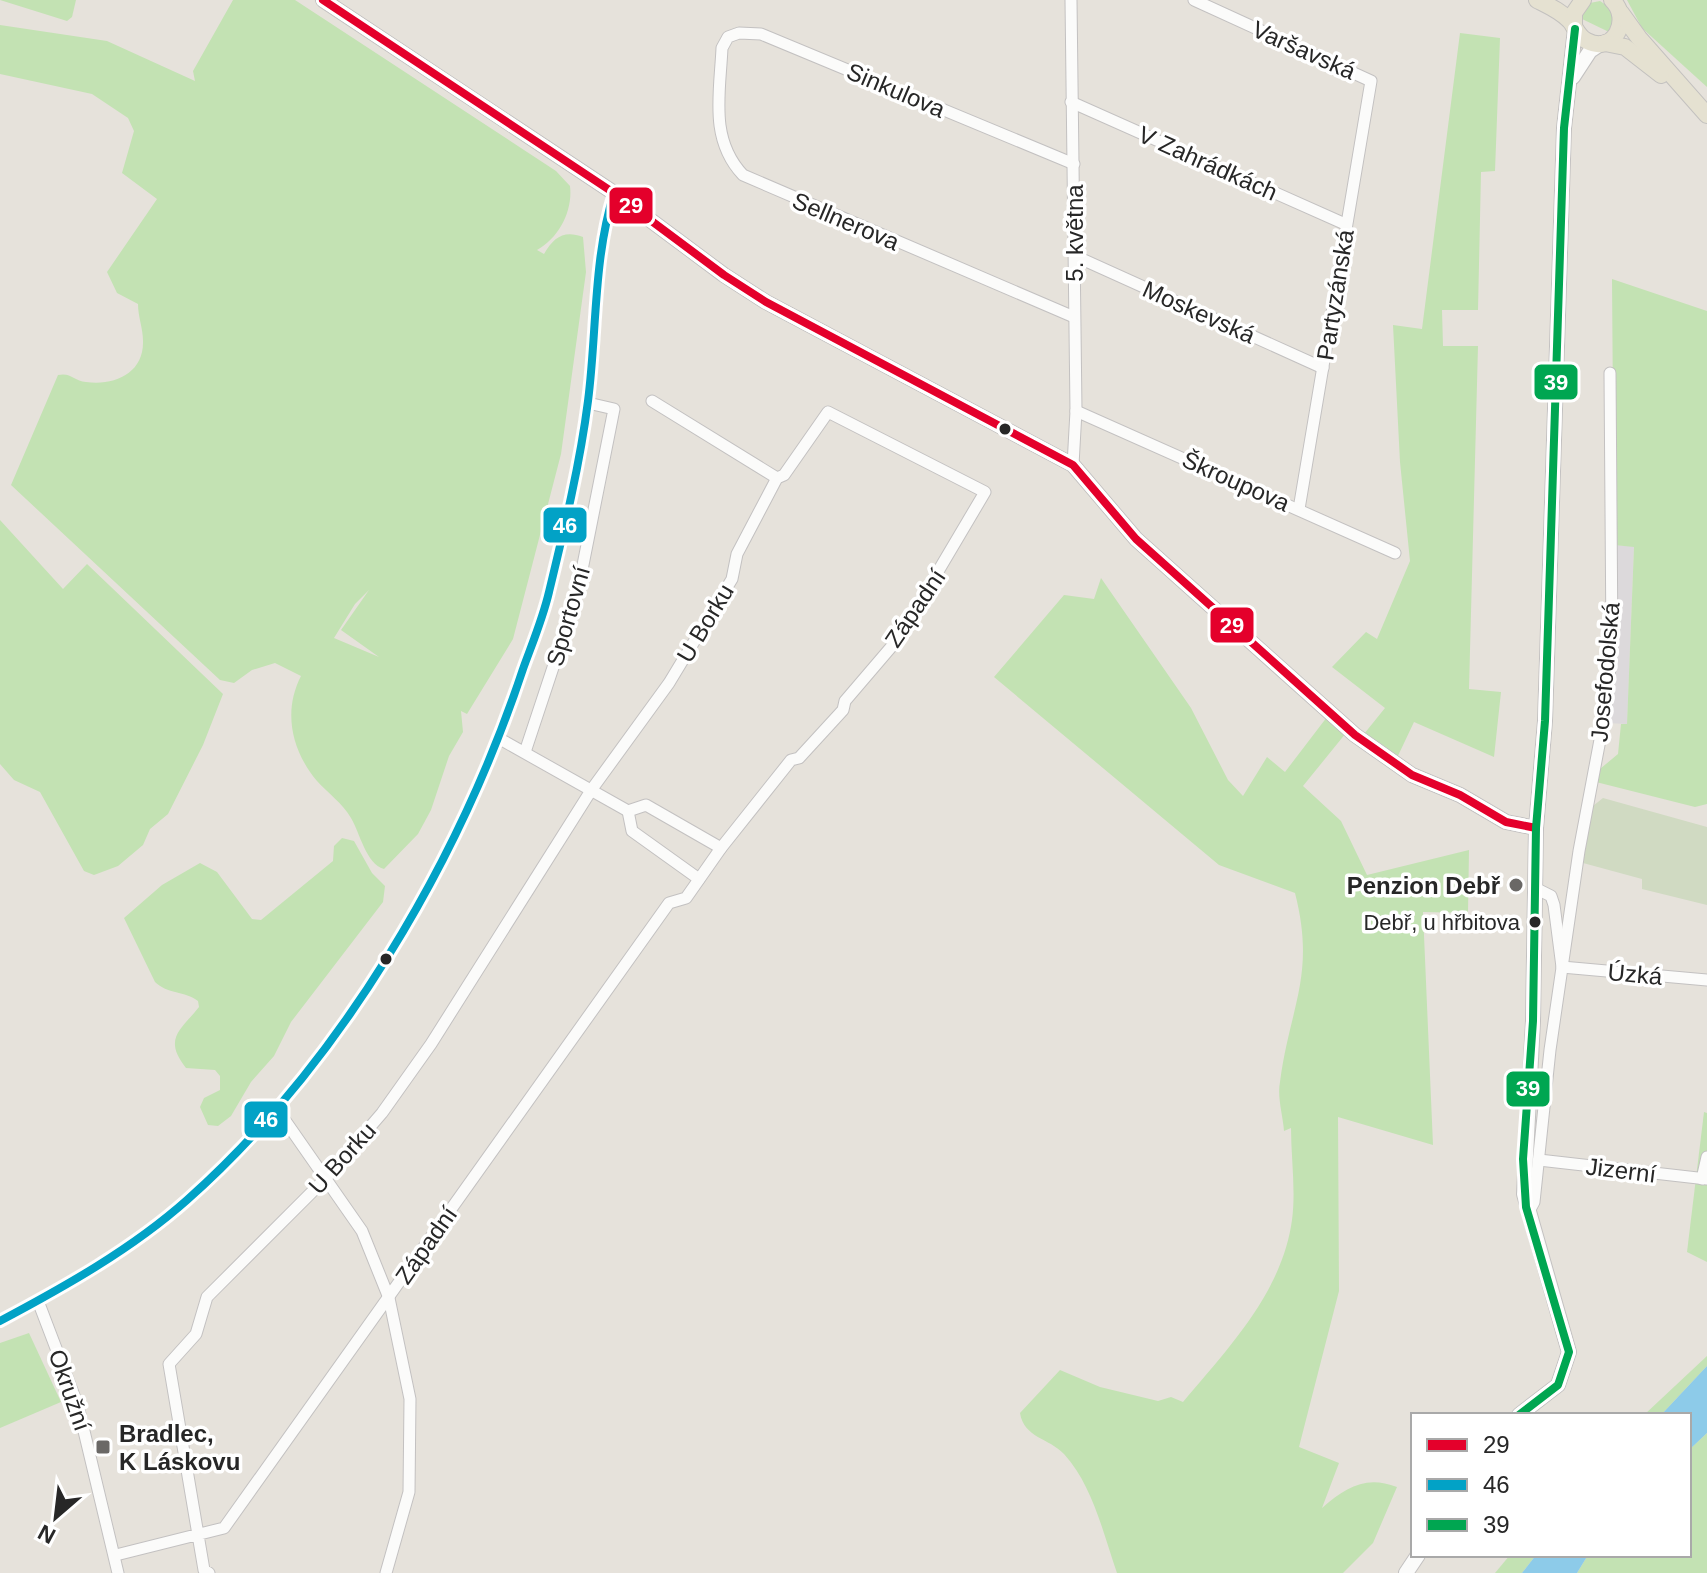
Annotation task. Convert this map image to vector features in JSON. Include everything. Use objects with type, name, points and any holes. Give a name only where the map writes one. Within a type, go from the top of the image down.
[{"type":"main road","points":[[323,0],[614,193],[702,260],[766,302],[1073,465],[1136,539],[1364,743],[1394,765],[1460,795],[1506,822],[1536,828]]},
{"type":"main road","points":[[1537,0],[1562,14],[1586,40],[1629,50],[1701,108]]},
{"type":"main road","points":[[1522,1413],[1552,1393],[1563,1375],[1569,1352],[1527,1214],[1523,1159],[1533,1021],[1536,828],[1546,707],[1568,85],[1574,13],[1583,0]]},
{"type":"main road","points":[[1568,85],[1590,51],[1618,32],[1618,6]]},
{"type":"main road","points":[[1618,6],[1639,38],[1701,108]]},
{"type":"street","name":"5. května","points":[[1071,0],[1076,411],[1073,465]]},
{"type":"street","name":"Varšavská","points":[[1194,0],[1371,81]]},
{"type":"street","name":"Sinkulova","points":[[722,48],[728,37],[761,34],[1074,164]]},
{"type":"street","name":"Sellnerova","points":[[722,48],[718,134],[732,164],[743,175],[1074,317]]},
{"type":"street","name":"Partyzánská","points":[[1299,509],[1371,81]]},
{"type":"street","name":"V Zahrádkách","points":[[1071,102],[1345,224]]},
{"type":"street","name":"Sportovní","points":[[0,1321],[115,1253],[186,1201],[277,1109],[336,1033],[415,909],[500,739],[548,596],[588,403],[601,249],[614,193]]},
{"type":"street","name":"Moskevská","points":[[1075,256],[1323,368]]},
{"type":"street","name":"Josefodolská","points":[[1527,1214],[1534,1202],[1562,967],[1606,708],[1612,646],[1610,373]]},
{"type":"street","points":[[652,401],[777,478]]},
{"type":"street","name":"Sportovní","points":[[525,752],[577,595],[614,409],[588,403]]},
{"type":"street","name":"Škroupova","points":[[1076,411],[1395,553]]},
{"type":"street","name":"U Borku","points":[[201,1536],[169,1364],[196,1334],[207,1297],[326,1178],[382,1113],[431,1044],[592,789],[669,683],[732,579],[737,554],[777,478],[784,475],[828,412]]},
{"type":"street","name":"Západní","points":[[116,1555],[224,1528],[669,903],[686,898],[721,848],[791,760],[799,758],[843,710],[845,701],[898,639],[985,492],[828,412]]},
{"type":"street","points":[[500,739],[628,811],[632,831],[699,879]]},
{"type":"street","points":[[628,811],[646,805],[721,848]]},
{"type":"street","name":"Josefodolská","points":[[1535,888],[1551,896],[1562,967]]},
{"type":"street","name":"Úzká","points":[[1562,967],[1707,980]]},
{"type":"street","points":[[277,1109],[362,1231],[389,1298],[410,1399],[409,1492],[386,1573]]},
{"type":"street","name":"Jizerní","points":[[1539,1160],[1705,1179],[1707,1157]]},
{"type":"street","name":"Okružní","points":[[38,1301],[78,1406],[118,1573]]},
{"type":"street","points":[[201,1536],[204,1570],[209,1573]]},
{"type":"shaded area","points":[[1614,545],[1634,546],[1627,724],[1606,723]]},
{"type":"green space","points":[[0,0],[76,0],[72,17],[67,21]]},
{"type":"green space","points":[[233,0],[295,0],[556,171],[570,186],[567,214],[558,231],[537,250],[544,254],[556,239],[565,235],[583,237],[586,272],[561,454],[513,639],[467,714],[461,711],[463,732],[449,756],[431,810],[418,834],[384,869],[373,861],[347,813],[317,781],[301,756],[292,730],[291,716],[295,689],[301,676],[275,663],[252,670],[234,683],[220,680],[11,485],[58,375],[86,382],[107,382],[126,375],[139,361],[143,341],[138,304],[117,293],[107,272],[157,199],[122,173],[134,131],[128,118],[92,94],[0,74],[0,25],[107,41],[195,81],[193,71]],"holes":[[[369,590],[341,630],[379,657],[334,638],[355,604]]]},
{"type":"green space","points":[[1627,0],[1707,0],[1707,87],[1642,28]]},
{"type":"green space","points":[[1600,1],[1612,9],[1614,24],[1609,32],[1580,18],[1590,3]]},
{"type":"green space","points":[[1460,33],[1500,38],[1495,171],[1481,172],[1478,310],[1442,310],[1443,346],[1478,346],[1469,689],[1501,692],[1494,757],[1414,722],[1396,760],[1364,734],[1385,708],[1332,667],[1366,632],[1377,639],[1410,561],[1400,462],[1393,325],[1422,329]]},
{"type":"green space","points":[[1612,279],[1707,311],[1707,804],[1695,807],[1596,782],[1600,769],[1618,754],[1621,724],[1627,724],[1634,547],[1614,545]]},
{"type":"green space","points":[[0,520],[63,589],[87,564],[223,694],[203,745],[168,814],[150,829],[143,845],[118,866],[94,875],[84,871],[40,792],[14,780],[0,764]]},
{"type":"green space","points":[[1101,578],[1191,708],[1228,780],[1243,796],[1267,757],[1285,772],[1327,717],[1346,733],[1303,786],[1341,821],[1367,875],[1469,850],[1468,913],[1423,912],[1433,1145],[1338,1117],[1339,1291],[1299,1447],[1339,1463],[1322,1508],[1357,1485],[1376,1482],[1397,1487],[1373,1543],[1343,1573],[1117,1573],[1083,1480],[1064,1454],[1026,1428],[1020,1413],[1060,1370],[1100,1387],[1158,1401],[1171,1397],[1183,1402],[1235,1340],[1265,1295],[1286,1247],[1292,1220],[1291,1128],[1284,1131],[1279,1094],[1302,969],[1301,922],[1295,893],[1219,865],[994,677],[1064,595],[1094,599]]},
{"type":"green space","points":[[1603,798],[1707,827],[1707,905],[1642,889],[1642,879],[1583,863],[1593,806]]},
{"type":"green space","points":[[342,838],[354,841],[372,873],[385,886],[383,902],[291,1022],[274,1056],[251,1082],[231,1116],[218,1126],[208,1125],[200,1107],[204,1098],[220,1090],[220,1076],[215,1070],[186,1068],[179,1058],[175,1041],[181,1028],[199,1007],[198,1001],[155,982],[124,918],[162,885],[200,863],[217,872],[252,919],[261,920],[333,861],[334,846]]},
{"type":"green space","points":[[1704,1112],[1707,1113],[1707,1262],[1687,1252]]},
{"type":"green space","points":[[29,1333],[61,1402],[0,1428],[0,1343]]},
{"type":"green space","points":[[1707,1356],[1707,1366],[1663,1413],[1646,1413]]},
{"type":"green space","points":[[1707,1433],[1707,1573],[1577,1573],[1587,1557],[1691,1557],[1691,1448]]},
{"type":"green space","points":[[1508,1557],[1534,1557],[1522,1573],[1495,1573]]},
{"type":"water","points":[[1707,1366],[1707,1433],[1691,1448],[1691,1413],[1663,1413]]},
{"type":"water","points":[[1534,1557],[1587,1557],[1577,1573],[1522,1573]]},
{"type":"transit line","name":"29","points":[[323,0],[614,193],[724,275],[766,302],[1073,465],[1136,539],[1355,735],[1412,775],[1460,795],[1506,822],[1536,828]]},
{"type":"transit line","name":"39","points":[[1522,1413],[1558,1385],[1569,1352],[1526,1207],[1523,1159],[1533,1021],[1536,828],[1545,721],[1564,128],[1575,29]]},
{"type":"transit line","name":"46","points":[[0,1321],[73,1281],[144,1235],[187,1200],[242,1146],[295,1087],[343,1024],[429,886],[496,742],[547,602],[585,425],[602,244],[614,193]]},
{"type":"place","name":"Penzion Debř","points":[[1516,885]]},
{"type":"place","name":"Debř, u hřbitova","points":[[1535,922]]},
{"type":"place","name":"Bradlec, K Láskovu","points":[[103,1447]]}]
